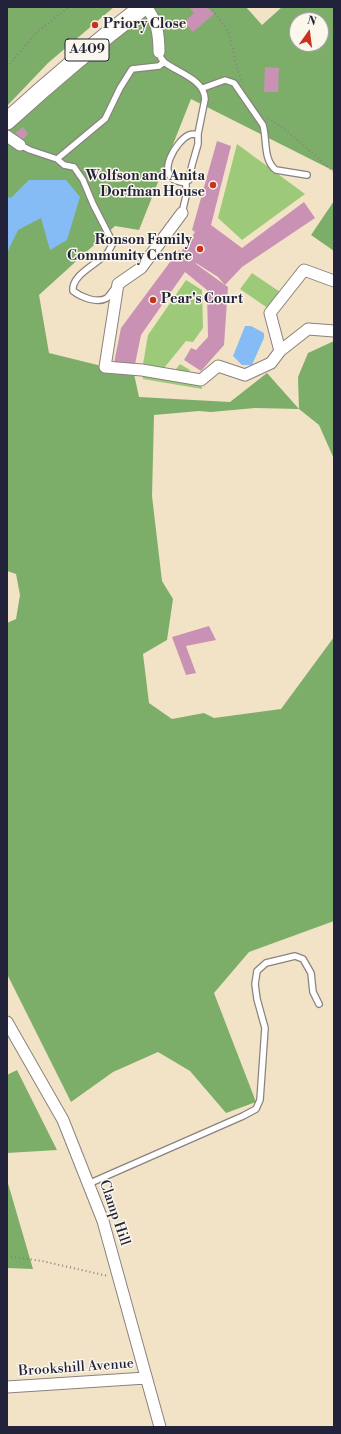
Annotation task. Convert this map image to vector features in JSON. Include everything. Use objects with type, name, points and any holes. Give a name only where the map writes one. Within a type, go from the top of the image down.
[{"type":"main road","name":"A409","points":[[7,121],[53,79],[99,41],[145,7]]},
{"type":"street","points":[[145,7],[152,14],[159,34],[159,52]]},
{"type":"street","points":[[7,136],[20,145]]},
{"type":"street","points":[[182,213],[141,268],[118,284],[105,367],[142,370],[202,380],[218,366],[245,375],[271,363],[280,351],[308,329],[334,331]]},
{"type":"street","points":[[280,351],[270,313],[304,270],[334,281]]},
{"type":"street","name":"Clamp Hill","points":[[7,1022],[62,1120],[103,1221],[160,1427]]},
{"type":"street","name":"Brookshill Avenue","points":[[7,1387],[146,1378]]},
{"type":"lane","points":[[159,52],[160,58],[164,62],[198,82],[203,88],[205,99],[198,134],[198,144],[189,180],[186,182],[186,196],[182,213]]},
{"type":"lane","points":[[57,160],[105,119],[120,88],[132,69],[159,66],[164,62]]},
{"type":"lane","points":[[203,88],[225,80],[234,83],[263,125],[266,148],[273,168],[276,170],[307,175]]},
{"type":"lane","points":[[186,182],[178,181],[171,177],[167,171],[168,164],[183,140],[189,135],[198,134]]},
{"type":"lane","points":[[20,145],[74,168],[80,175],[113,243],[109,252],[80,276],[73,285],[73,291],[87,298],[99,300],[108,297],[118,284]]},
{"type":"lane","points":[[88,1184],[256,1109],[260,1100],[265,1028],[257,999],[255,984],[257,971],[266,963],[295,956],[304,959],[311,973],[313,992],[318,1004]]},
{"type":"path","points":[[7,67],[37,32],[69,7]]},
{"type":"path","points":[[210,7],[229,32],[237,69],[242,81]]},
{"type":"path","points":[[263,115],[287,131],[334,172]]},
{"type":"path","points":[[7,1256],[42,1261],[120,1279]]},
{"type":"green space","points":[[7,7],[114,7],[48,63],[7,106]]},
{"type":"green space","points":[[156,7],[246,7],[262,25],[282,7],[334,7],[334,171],[191,99],[139,230],[115,226],[39,295],[49,353],[134,374],[139,397],[230,402],[267,373],[299,409],[255,408],[154,415],[152,496],[162,581],[173,599],[167,640],[143,654],[149,703],[172,719],[204,713],[214,718],[281,709],[334,637],[334,921],[249,952],[214,993],[256,1102],[226,1113],[190,1071],[158,1052],[113,1072],[71,1102],[7,974],[7,623],[16,619],[20,595],[16,574],[7,571],[7,130],[45,90],[89,52]]},
{"type":"green space","points":[[237,144],[305,194],[242,240],[218,218]]},
{"type":"green space","points":[[334,201],[334,251],[311,235]]},
{"type":"green space","points":[[252,273],[280,292],[269,309],[240,289]]},
{"type":"green space","points":[[186,280],[202,290],[203,328],[193,342],[186,341],[160,373],[185,376],[176,369],[180,364],[190,370],[186,377],[201,380],[202,389],[143,379],[142,370],[148,335]]},
{"type":"green space","points":[[334,341],[334,459],[319,425],[299,409],[298,377],[308,353]]},
{"type":"green space","points":[[17,1070],[57,1150],[7,1153],[7,1075]]},
{"type":"green space","points":[[7,1180],[33,1269],[7,1268]]},
{"type":"water","points":[[29,180],[66,180],[80,197],[67,240],[50,250],[41,218],[18,230],[7,253],[7,197],[11,198]]},
{"type":"water","points":[[245,326],[251,326],[264,333],[264,338],[252,365],[242,365],[233,356]]},
{"type":"building","points":[[189,7],[207,7],[214,14],[193,32],[184,22],[194,13]]},
{"type":"building","points":[[265,67],[279,68],[278,92],[264,92]]},
{"type":"building","points":[[23,127],[28,134],[22,140],[15,133]]},
{"type":"building","points":[[217,141],[231,146],[211,225],[242,248],[304,202],[315,218],[242,267],[225,285],[228,287],[224,345],[201,371],[184,360],[191,348],[196,350],[208,337],[207,290],[185,272],[141,335],[134,369],[114,363],[121,328],[179,250],[181,252],[195,232],[192,230]],"holes":[[[196,264],[218,277],[225,285]]]},
{"type":"building","points":[[209,626],[216,640],[186,646],[196,673],[186,675],[172,637]]},
{"type":"place","name":"Priory Close","points":[[95,25]]},
{"type":"place","name":"Wolfson and Anita Dorfman House","points":[[213,185]]},
{"type":"place","name":"Ronson Family Community Centre","points":[[200,249]]},
{"type":"place","name":"Pear's Court","points":[[153,300]]}]
